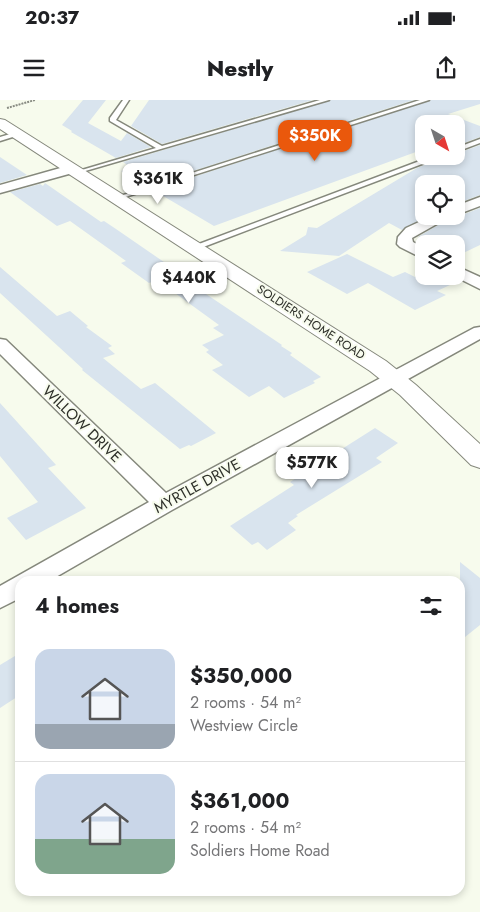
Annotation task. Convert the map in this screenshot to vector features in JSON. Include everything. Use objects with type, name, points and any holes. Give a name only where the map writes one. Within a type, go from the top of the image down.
[{"type":"street","name":"SOLDIERS HOME ROAD","points":[[0,123],[195,247],[393,378],[428,408],[480,460]]},
{"type":"street","points":[[0,190],[74,171]]},
{"type":"street","points":[[465,207],[480,201]]},
{"type":"street","points":[[415,249],[405,244],[405,237],[410,231],[424,225]]},
{"type":"street","points":[[465,276],[480,284]]},
{"type":"street","name":"MYRTLE DRIVE","points":[[38,576],[164,504],[480,332]]},
{"type":"street","name":"WILLOW DRIVE","points":[[0,344],[164,504]]},
{"type":"street","points":[[0,598],[15,589]]},
{"type":"lane","points":[[126,100],[113,118],[113,121],[161,148]]},
{"type":"lane","points":[[74,171],[326,100]]},
{"type":"lane","points":[[117,198],[426,100]]},
{"type":"lane","points":[[0,139],[17,134]]},
{"type":"lane","points":[[465,147],[480,141]]},
{"type":"lane","points":[[195,247],[416,165]]},
{"type":"path","points":[[0,110],[35,100]]},
{"type":"building","points":[[83,100],[106,100],[88,123],[121,141],[127,133],[151,147],[116,158],[71,132],[62,125]]},
{"type":"building","points":[[149,100],[313,100],[162,144],[131,126]]},
{"type":"building","points":[[331,100],[414,100],[146,186],[121,171],[132,168],[123,162]]},
{"type":"building","points":[[431,100],[480,100],[480,104],[448,114],[451,115],[415,115],[415,152],[214,226],[153,190]]},
{"type":"building","points":[[465,120],[480,126],[480,137],[465,143]]},
{"type":"building","points":[[480,145],[480,195],[465,201],[465,175],[415,175],[415,223],[402,230],[389,223],[339,256],[280,251],[306,235],[308,227],[317,228],[417,168],[424,165],[465,165],[465,151]]},
{"type":"building","points":[[0,157],[27,175],[0,183]]},
{"type":"building","points":[[45,183],[206,291],[203,292],[282,345],[292,353],[290,355],[321,377],[313,381],[315,383],[284,398],[269,386],[249,397],[212,370],[223,365],[206,352],[209,350],[202,345],[224,335],[213,328],[219,325],[157,280],[149,283],[121,263],[126,261],[70,221],[57,226],[10,192],[40,184],[43,186]]},
{"type":"building","points":[[480,208],[480,245],[465,252],[465,235],[421,235],[438,225],[465,225],[465,214]]},
{"type":"building","points":[[347,254],[393,277],[405,272],[415,277],[415,285],[450,285],[437,291],[446,295],[415,310],[368,283],[347,294],[307,272]]},
{"type":"building","points":[[0,267],[57,316],[70,311],[88,326],[86,327],[112,346],[108,348],[115,354],[103,358],[141,389],[155,383],[216,433],[191,446],[180,449],[82,370],[0,293]]},
{"type":"building","points":[[0,403],[56,465],[48,468],[86,508],[26,540],[7,518],[38,502],[0,456]]},
{"type":"building","points":[[375,428],[398,443],[376,458],[382,462],[296,515],[298,516],[288,523],[296,530],[267,550],[258,542],[252,545],[230,526],[294,485],[290,482]]},
{"type":"building","points":[[460,562],[480,578],[480,625],[465,637],[465,576],[460,576]]},
{"type":"building","points":[[15,656],[15,698],[0,708],[0,665]]}]
